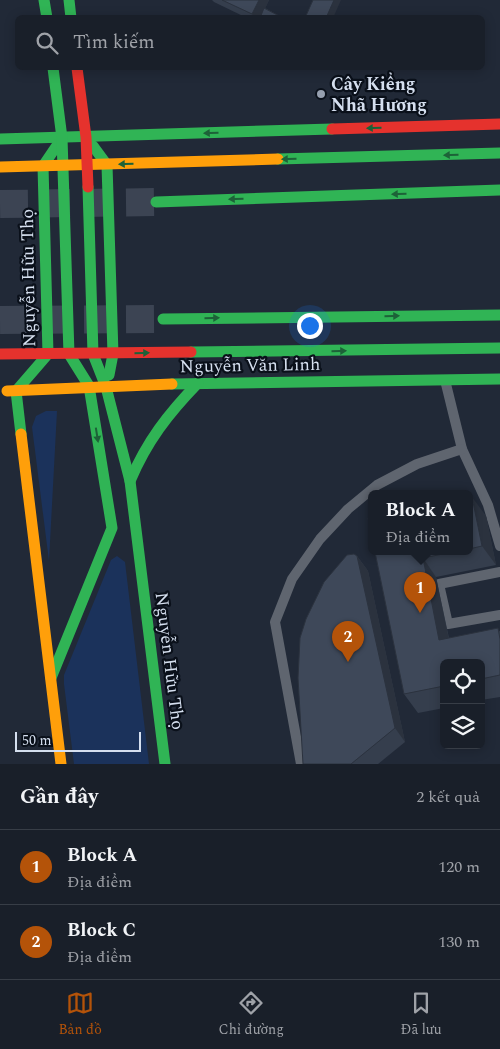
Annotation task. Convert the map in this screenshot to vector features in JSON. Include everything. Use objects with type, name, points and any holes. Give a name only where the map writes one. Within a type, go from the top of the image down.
[{"type":"main road","points":[[44,0],[46,15]]},
{"type":"main road","points":[[69,0],[71,15]]},
{"type":"main road","points":[[51,679],[112,528],[89,386],[69,354],[62,138],[53,70]]},
{"type":"main road","name":"Nguyễn Hữu Thọ","points":[[77,70],[86,138],[93,354],[106,387],[130,481],[165,764]]},
{"type":"main road","points":[[0,139],[86,138],[500,124]]},
{"type":"main road","points":[[43,166],[62,138]]},
{"type":"main road","points":[[86,138],[107,165]]},
{"type":"main road","points":[[0,167],[500,153]]},
{"type":"main road","name":"Nguyễn Hữu Thọ","points":[[106,387],[113,354],[107,165]]},
{"type":"main road","name":"Nguyễn Hữu Thọ","points":[[16,391],[48,354],[43,166]]},
{"type":"main road","points":[[156,202],[500,190]]},
{"type":"main road","points":[[163,319],[500,315]]},
{"type":"main road","name":"Nguyễn Văn Linh","points":[[0,354],[500,348]]},
{"type":"main road","name":"Nguyễn Văn Linh","points":[[0,391],[198,382],[500,379]]},
{"type":"main road","points":[[130,481],[139,457],[150,438],[163,420],[198,382]]},
{"type":"main road","points":[[16,391],[61,764]]},
{"type":"lane","points":[[445,380],[462,449],[488,505],[500,546]]},
{"type":"lane","points":[[371,490],[417,464],[462,449]]},
{"type":"lane","points":[[301,764],[275,622],[292,579],[320,539],[348,509],[368,492]]},
{"type":"lane","points":[[500,572],[439,584],[448,624],[500,616]]},
{"type":"shaded area","points":[[46,411],[57,411],[49,561],[32,427],[36,416]]},
{"type":"shaded area","points":[[117,556],[125,562],[149,764],[74,764],[64,675],[111,560]]},
{"type":"building","points":[[222,0],[259,0],[252,14]]},
{"type":"building","points":[[313,0],[334,0],[327,15],[306,15]]},
{"type":"building","points":[[264,8],[277,15],[261,15]]},
{"type":"building","points":[[473,502],[482,546],[473,548]]},
{"type":"building","points":[[354,554],[357,556],[395,728],[351,764],[303,764],[298,678],[300,638],[306,619],[324,582],[347,555]]},
{"type":"building","points":[[376,555],[438,555],[423,558],[439,640],[498,628],[500,639],[500,675],[485,678],[485,659],[440,659],[440,687],[404,694]]},
{"type":"tunnel","points":[[0,204],[156,202]]},
{"type":"tunnel","points":[[0,320],[163,319]]},
{"type":"traffic: fast","points":[[44,0],[46,15]]},
{"type":"traffic: fast","points":[[69,0],[71,15]]},
{"type":"traffic: fast","points":[[51,678],[112,528],[89,386],[69,354],[62,138],[53,70]]},
{"type":"traffic: fast","points":[[0,139],[332,129]]},
{"type":"traffic: fast","points":[[21,434],[16,391],[48,354],[43,166],[62,138]]},
{"type":"traffic: fast","points":[[93,146],[107,165],[113,354],[109,375]]},
{"type":"traffic: fast","points":[[278,159],[500,153]]},
{"type":"traffic: fast","points":[[88,187],[93,354],[106,387],[130,481],[165,764]]},
{"type":"traffic: fast","points":[[156,202],[500,190]]},
{"type":"traffic: fast","points":[[163,319],[500,315]]},
{"type":"traffic: fast","points":[[191,352],[500,348]]},
{"type":"traffic: fast","points":[[172,384],[500,379]]},
{"type":"traffic: fast","points":[[130,481],[159,429],[198,383]]},
{"type":"traffic: slow","points":[[0,167],[278,159]]},
{"type":"traffic: slow","points":[[7,391],[172,384]]},
{"type":"traffic: slow","points":[[21,434],[61,764]]},
{"type":"traffic: jam","points":[[77,70],[86,137],[88,187]]},
{"type":"traffic: jam","points":[[332,129],[500,124]]},
{"type":"traffic: jam","points":[[0,354],[191,352]]},
{"type":"place","name":"Cây Kiểng Nhã Hương","points":[[321,94]]},
{"type":"place","name":"Block A","points":[[420,613]]},
{"type":"place","name":"Block C","points":[[348,662]]}]
